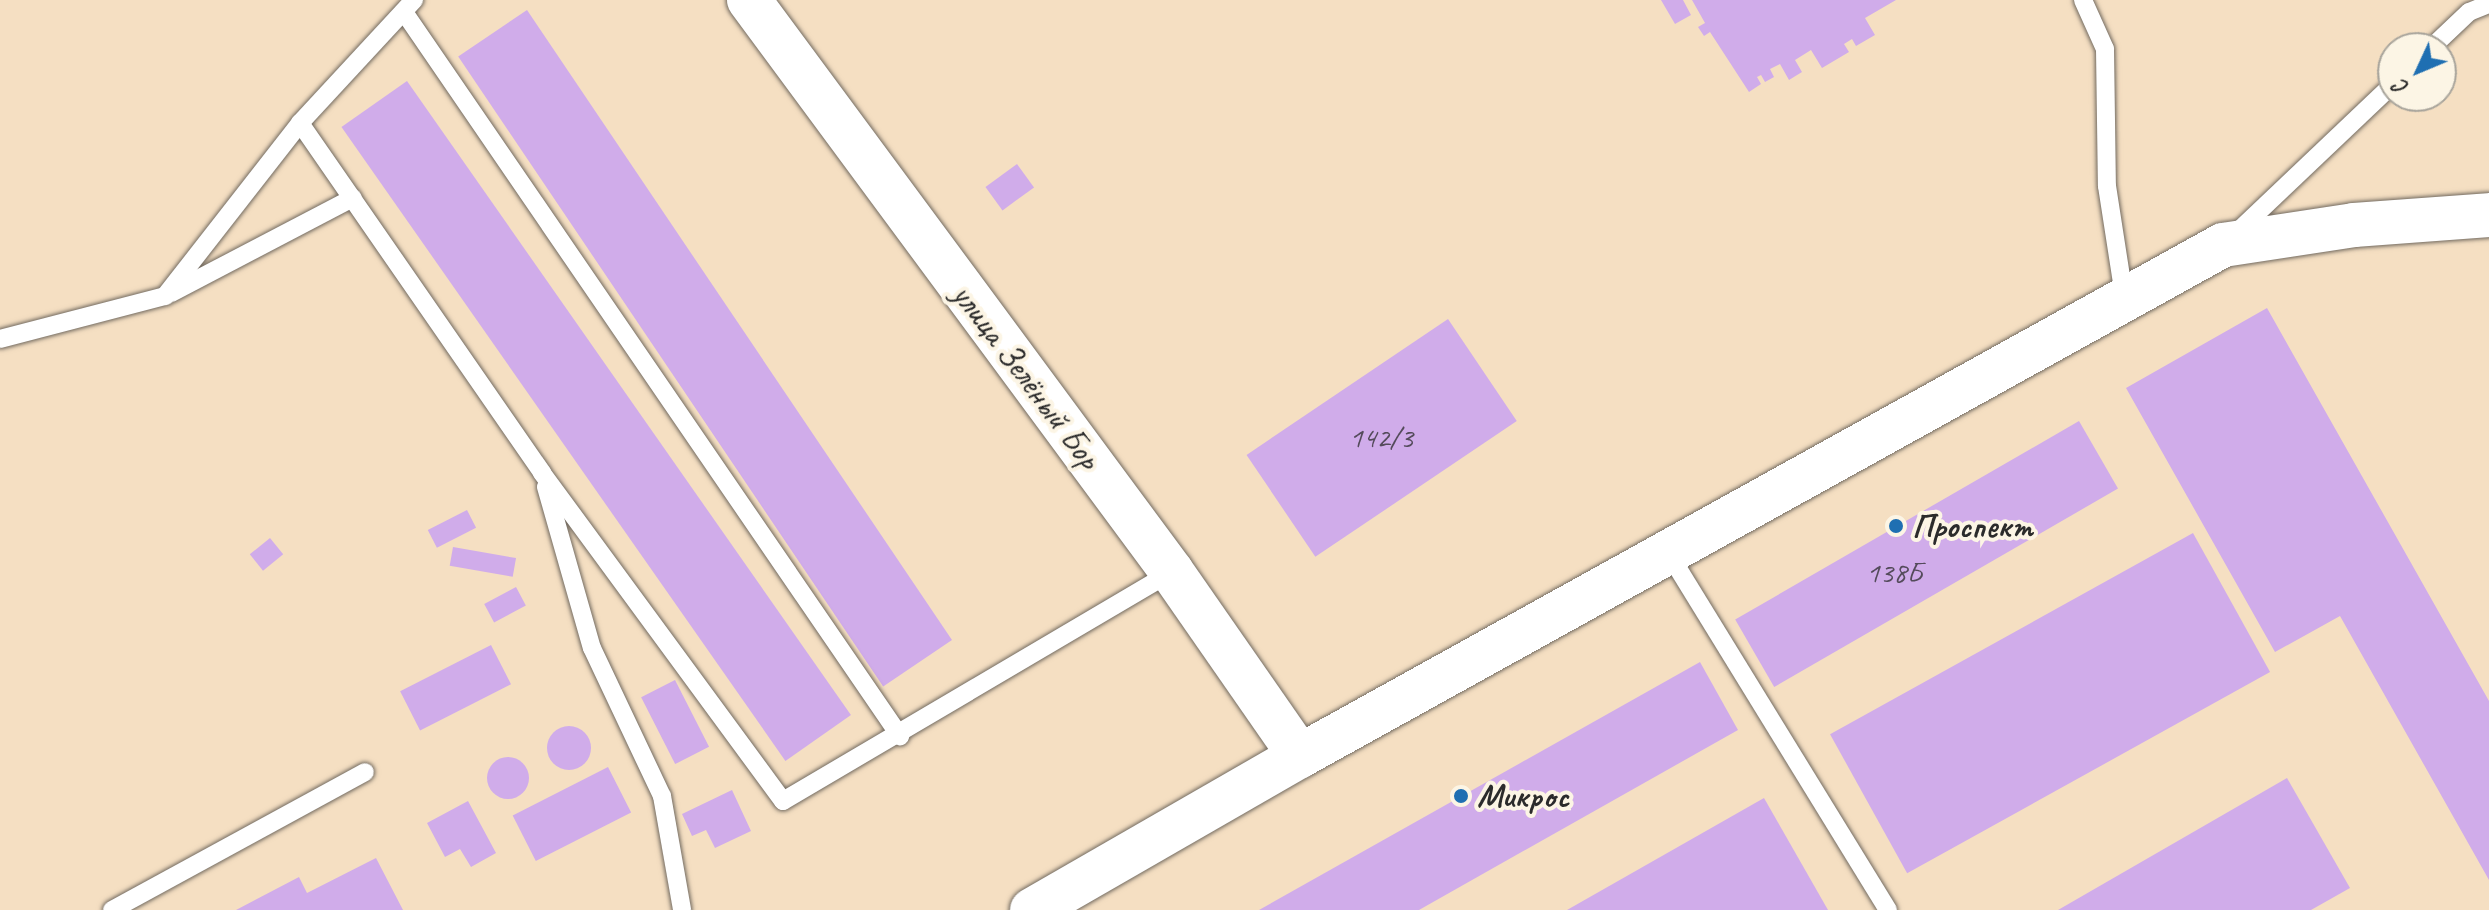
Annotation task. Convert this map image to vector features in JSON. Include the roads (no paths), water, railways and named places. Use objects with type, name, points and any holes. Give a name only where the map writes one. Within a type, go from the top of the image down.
[{"type":"street","name":"улица Зелёный Бор","points":[[749,0],[1172,572],[1300,756]]},
{"type":"street","points":[[1052,905],[1300,756],[1669,554],[2124,296],[2223,245],[2354,225],[2489,215]]},
{"type":"lane","points":[[2083,0],[2105,49],[2107,186],[2124,296]]},
{"type":"lane","points":[[2448,32],[2469,12],[2489,4]]},
{"type":"lane","points":[[165,296],[300,123],[409,6],[900,736]]},
{"type":"lane","points":[[2223,245],[2377,99]]},
{"type":"lane","points":[[300,123],[542,473],[783,801],[900,736],[1172,572]]},
{"type":"lane","points":[[0,339],[165,296],[353,198]]},
{"type":"lane","points":[[542,473],[592,648],[662,796],[682,910]]},
{"type":"lane","points":[[1669,554],[1888,910]]},
{"type":"lane","points":[[112,910],[365,772]]},
{"type":"place","name":"Проспект","points":[[1896,526]]},
{"type":"place","name":"Микрос","points":[[1461,796]]}]
